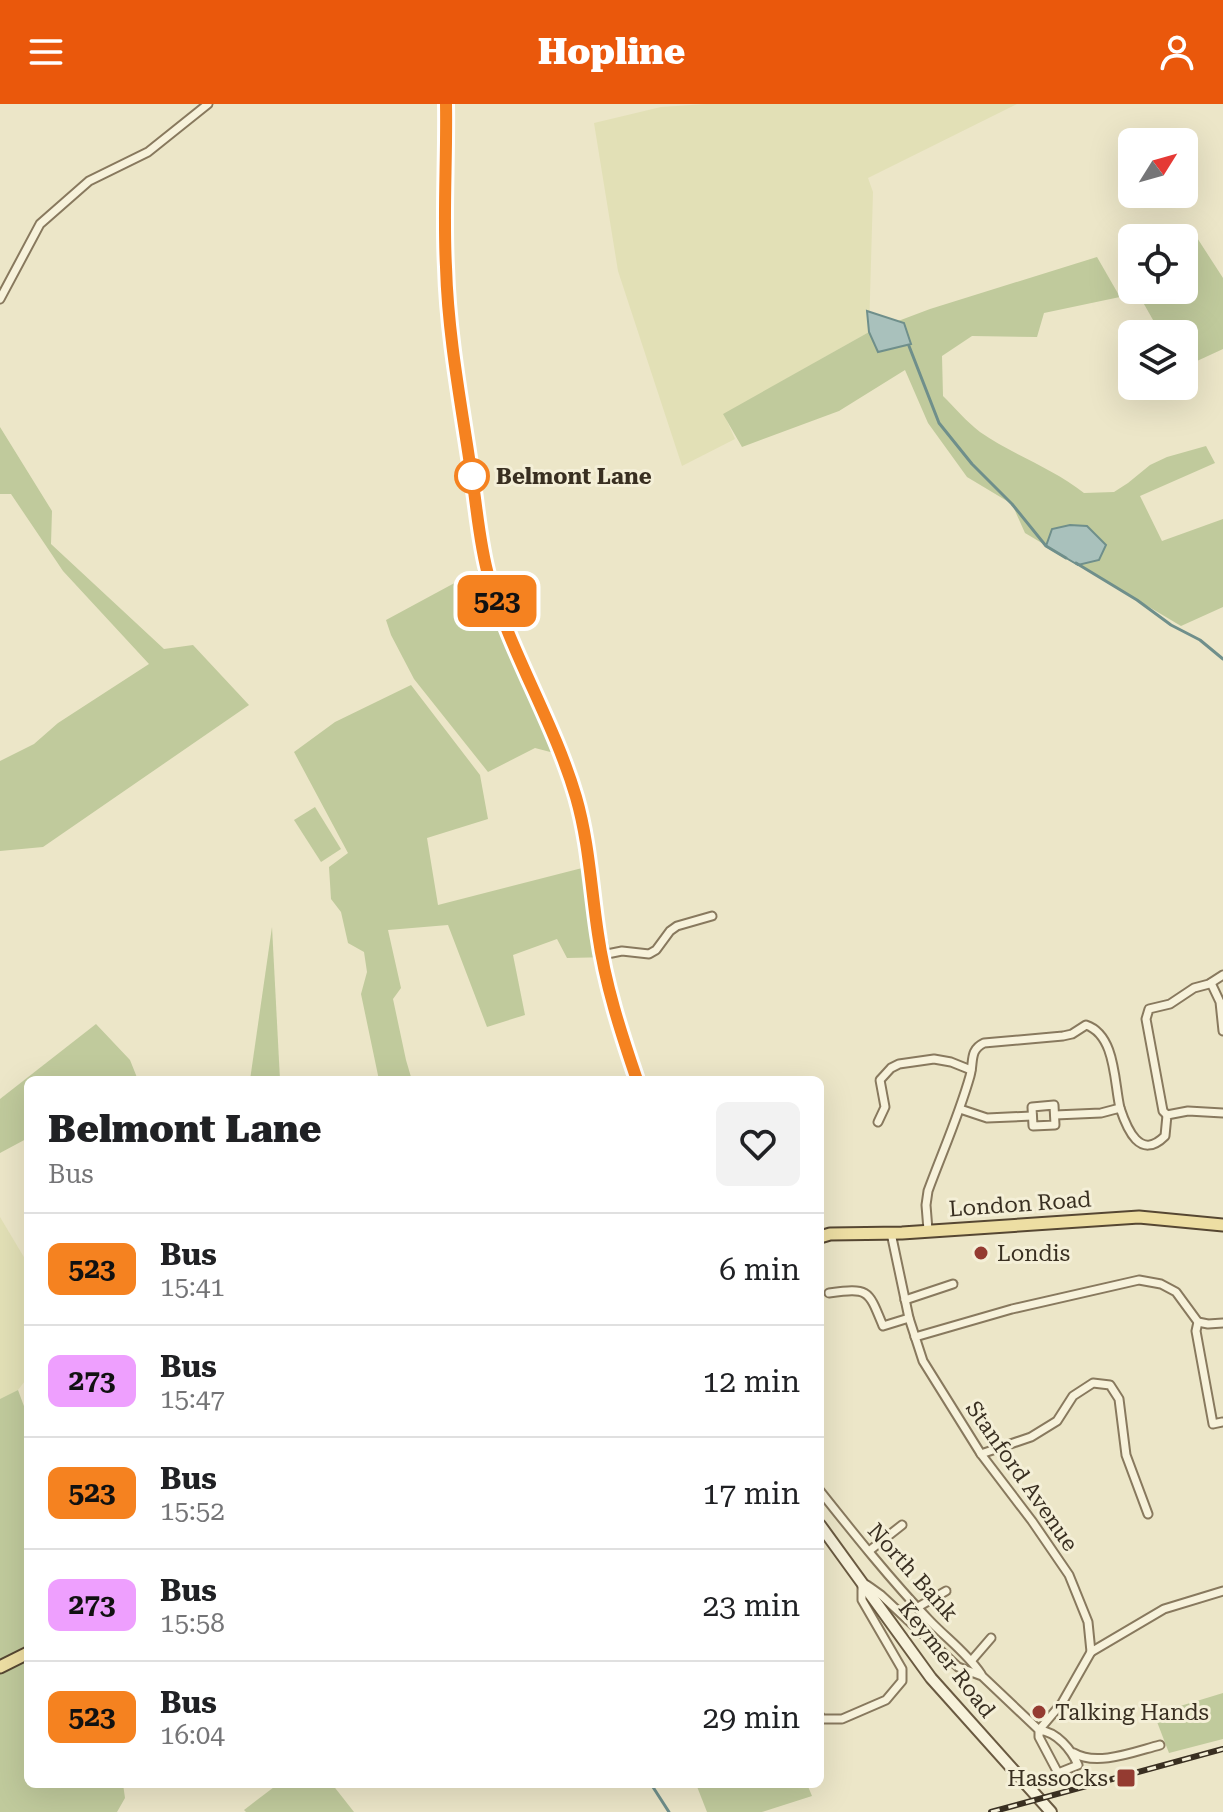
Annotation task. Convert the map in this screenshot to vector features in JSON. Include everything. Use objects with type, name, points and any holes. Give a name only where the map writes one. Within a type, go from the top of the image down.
[{"type":"main road","points":[[446,104],[445,265],[449,314],[486,566],[499,607],[576,798],[590,866],[602,955],[636,1076]]},
{"type":"main road","name":"London Road","points":[[824,1236],[1139,1217],[1223,1225]]},
{"type":"main road","name":"Keymer Road","points":[[824,1530],[931,1678],[1051,1812]]},
{"type":"main road","points":[[0,1667],[24,1655]]},
{"type":"street","points":[[0,299],[40,224],[89,181],[148,152],[208,104]]},
{"type":"street","points":[[602,955],[622,951],[649,954],[677,926],[712,916]]},
{"type":"street","points":[[928,1230],[928,1191],[960,1109],[974,1051],[984,1043],[1063,1036],[1086,1025],[1091,1026],[1110,1050],[1120,1108],[1128,1131],[1143,1144],[1159,1143],[1165,1136],[1167,1115],[1160,1098],[1147,1012],[1170,1004],[1194,988],[1223,975]]},
{"type":"street","points":[[1211,983],[1220,1002],[1223,1031]]},
{"type":"street","points":[[878,1122],[885,1107],[880,1080],[891,1068],[934,1059],[971,1070]]},
{"type":"street","points":[[1054,1105],[1055,1125],[1033,1126],[1032,1116],[1032,1107],[1054,1105]]},
{"type":"street","points":[[1055,1115],[1101,1113],[1120,1108]]},
{"type":"street","points":[[960,1109],[987,1118],[1032,1116]]},
{"type":"street","points":[[1167,1115],[1188,1111],[1223,1113]]},
{"type":"street","name":"Stanford Avenue","points":[[891,1233],[909,1318],[923,1361],[981,1454],[1069,1575],[1088,1622],[1091,1652]]},
{"type":"street","points":[[915,1337],[1012,1309],[1139,1280],[1161,1284],[1176,1292],[1198,1322],[1223,1323]]},
{"type":"street","points":[[905,1300],[953,1284]]},
{"type":"street","points":[[829,1293],[856,1290],[866,1293],[883,1326],[909,1318]]},
{"type":"street","points":[[1198,1322],[1196,1331],[1213,1424],[1222,1422]]},
{"type":"street","points":[[981,1454],[1031,1437],[1057,1421],[1073,1396],[1093,1383],[1110,1385],[1119,1399],[1126,1455],[1148,1514]]},
{"type":"street","name":"North Bank","points":[[824,1496],[928,1619],[972,1660],[982,1676]]},
{"type":"street","points":[[869,1551],[902,1525]]},
{"type":"street","points":[[862,1581],[958,1667],[982,1676],[1039,1730],[1050,1731],[1081,1757],[1102,1759],[1160,1745]]},
{"type":"street","points":[[824,1719],[842,1719],[886,1700],[902,1681],[902,1669],[862,1600],[862,1581]]},
{"type":"street","points":[[918,1607],[946,1591]]},
{"type":"street","points":[[1072,1752],[1078,1765],[1058,1773],[1039,1737],[1039,1730],[1062,1703],[1091,1652],[1164,1609],[1223,1591]]},
{"type":"street","points":[[972,1660],[991,1638]]},
{"type":"shaded area","points":[[706,104],[1017,104],[868,178],[873,192],[869,332],[724,414],[735,439],[682,466],[618,271],[594,123],[661,107]]},
{"type":"shaded area","points":[[0,1217],[24,1257],[24,1382],[18,1390],[0,1400]]},
{"type":"green space","points":[[1198,239],[1223,278],[1223,349],[1198,361],[1198,320],[1153,320],[1144,304],[1198,304]]},
{"type":"green space","points":[[1097,257],[1118,297],[1044,313],[1037,337],[972,336],[942,356],[943,396],[980,432],[1084,493],[1114,492],[1150,465],[1206,446],[1215,463],[1140,496],[1162,541],[1223,519],[1223,607],[1181,626],[1025,533],[1012,504],[967,477],[928,423],[905,370],[839,411],[742,447],[723,414],[869,332],[930,309]]},
{"type":"green space","points":[[0,427],[52,511],[51,544],[164,649],[193,645],[249,705],[43,847],[0,851],[0,761],[34,744],[58,723],[149,664],[63,571],[11,494],[0,494]]},
{"type":"green space","points":[[486,566],[499,607],[494,610],[512,661],[535,700],[558,754],[535,748],[488,772],[414,679],[386,620]]},
{"type":"green space","points":[[411,685],[480,775],[488,819],[427,838],[438,905],[590,866],[612,957],[567,958],[557,939],[513,955],[525,1015],[487,1027],[448,925],[388,930],[401,988],[393,999],[411,1076],[378,1076],[361,994],[367,972],[364,952],[348,943],[341,912],[331,899],[329,867],[348,853],[294,752],[335,722]]},
{"type":"green space","points":[[315,807],[341,849],[321,862],[294,820]]},
{"type":"green space","points":[[272,927],[280,1076],[251,1076]]},
{"type":"green space","points":[[96,1024],[130,1060],[136,1076],[29,1076]]},
{"type":"green space","points":[[24,1080],[24,1140],[0,1153],[0,1099]]},
{"type":"green space","points":[[18,1390],[24,1406],[24,1788],[124,1788],[125,1798],[117,1812],[0,1812],[0,1399]]},
{"type":"green space","points":[[1223,1693],[1223,1739],[1169,1753],[1154,1714]]},
{"type":"green space","points":[[273,1788],[335,1788],[354,1812],[246,1812],[244,1810]]},
{"type":"green space","points":[[698,1788],[809,1788],[812,1796],[762,1812],[707,1812]]},
{"type":"water","points":[[867,311],[904,323],[911,344],[878,352],[869,332]]},
{"type":"water","points":[[1070,525],[1087,526],[1106,545],[1099,560],[1078,565],[1046,546],[1052,529]]},
{"type":"waterway","points":[[909,346],[939,423],[1046,546],[1066,558]]},
{"type":"waterway","points":[[1076,563],[1171,625],[1200,640],[1223,659]]},
{"type":"waterway","points":[[654,1788],[669,1812]]},
{"type":"railway","points":[[991,1812],[1223,1749]]},
{"type":"bus line","name":"523","points":[[446,104],[445,265],[449,314],[486,566],[499,607],[576,798],[590,866],[602,955],[636,1076]]},
{"type":"place","name":"Belmont Lane","points":[[472,476]]},
{"type":"place","name":"Londis","points":[[981,1253]]},
{"type":"place","name":"Talking Hands","points":[[1039,1712]]},
{"type":"place","name":"Hassocks","points":[[1126,1778]]}]
